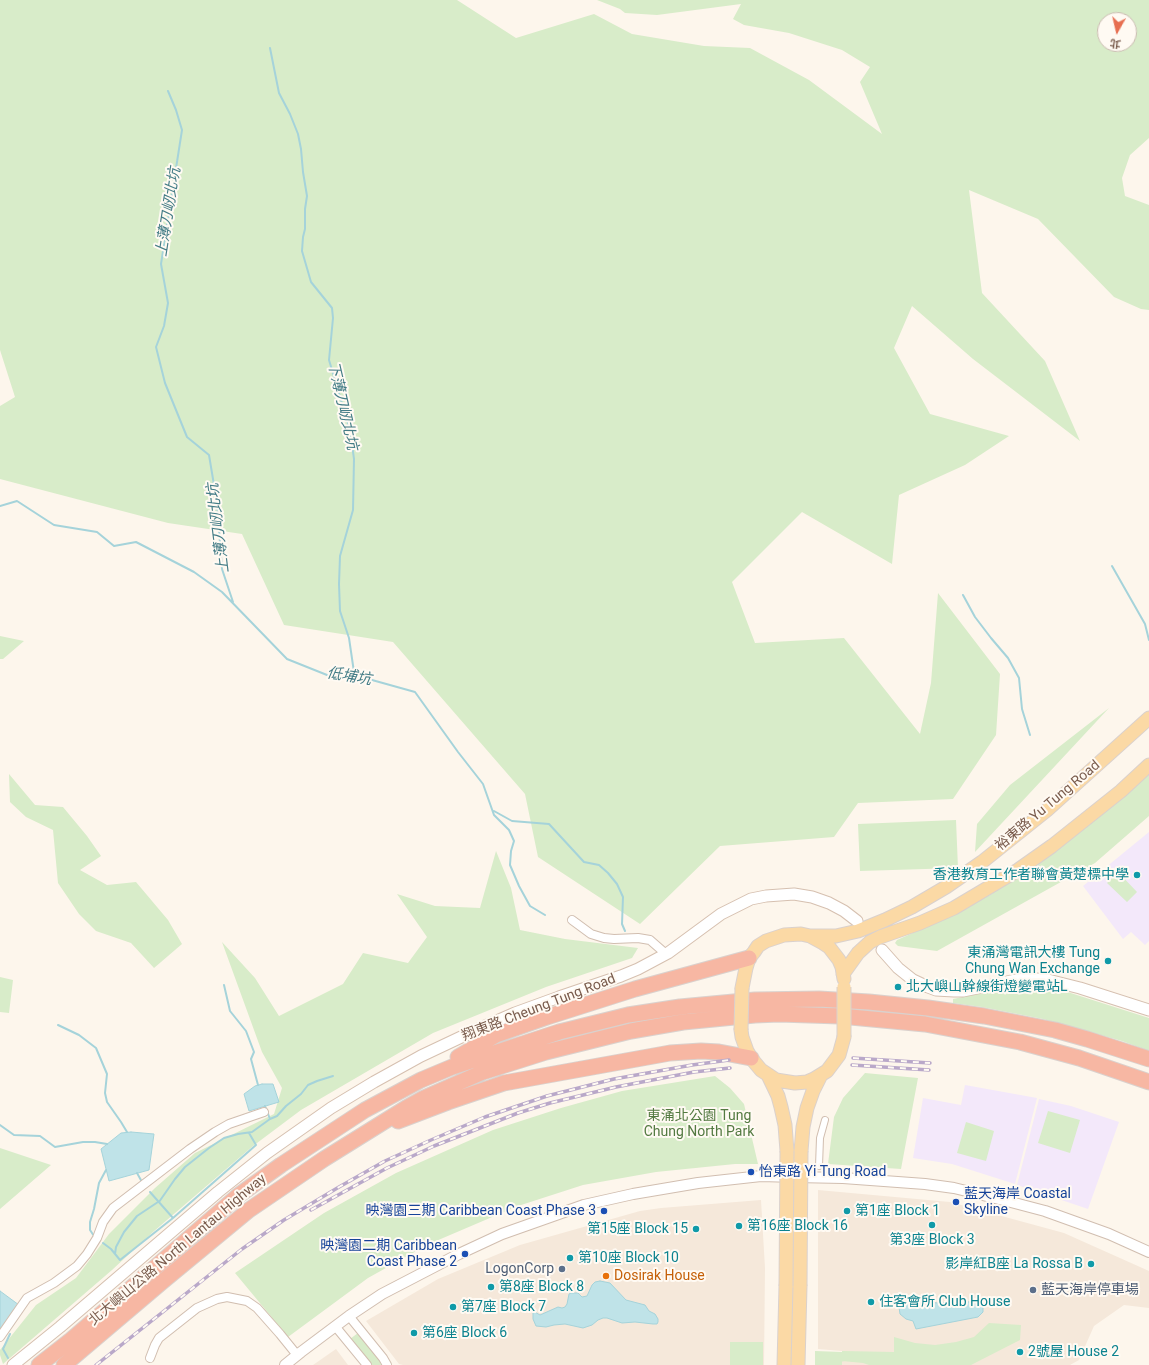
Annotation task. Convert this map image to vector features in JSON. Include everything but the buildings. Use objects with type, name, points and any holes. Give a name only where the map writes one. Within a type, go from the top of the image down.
[{"type":"highway","points":[[421,1080],[433,1071],[496,1036],[521,1026],[635,989],[749,958]]},
{"type":"highway","name":"北大嶼山公路 North Lantau Highway","points":[[39,1365],[71,1340],[244,1191],[365,1110],[421,1080],[471,1060],[540,1038],[628,1015],[654,1010],[699,1004],[819,999],[928,1008],[984,1016],[1055,1030],[1108,1045],[1149,1059]]},
{"type":"highway","name":"北大嶼山公路 North Lantau Highway","points":[[64,1365],[163,1280],[249,1210],[312,1167],[424,1098],[483,1072],[528,1057],[631,1031],[689,1021],[755,1015],[786,1014],[840,1016],[944,1027],[1014,1040],[1123,1072],[1149,1082]]},
{"type":"highway","points":[[363,1135],[448,1102],[504,1083],[686,1051],[719,1052],[751,1058]]},
{"type":"main road","name":"裕東路 Yu Tung Road","points":[[810,936],[836,936],[858,931],[912,907],[946,887],[982,862],[1047,810],[1149,718]]},
{"type":"main road","name":"裕東路 Yu Tung Road","points":[[844,980],[858,953],[870,942],[954,908],[1018,870],[1052,846],[1121,791],[1149,765]]},
{"type":"main road","name":"翔東路 Cheung Tung Road","points":[[14,1365],[266,1153],[331,1108],[421,1056],[476,1030],[558,997],[621,976],[654,962],[721,914],[751,900],[766,896],[794,894],[812,897],[829,903],[844,911],[856,921]]},
{"type":"main road","points":[[792,934],[810,936],[823,943],[838,960],[844,980],[844,1037],[839,1055],[832,1066],[821,1075],[807,1082],[784,1082],[761,1070],[751,1058],[744,1044],[741,1030],[743,978],[749,958],[758,946],[774,937],[792,934]]},
{"type":"main road","points":[[882,950],[898,968],[913,980],[936,990],[954,992],[1021,979],[1048,980],[1080,988],[1149,1010]]},
{"type":"main road","points":[[768,1075],[782,1107],[786,1129],[786,1286],[784,1365]]},
{"type":"main road","points":[[798,1365],[802,1127],[813,1090],[821,1075]]},
{"type":"street","points":[[572,920],[591,934],[604,938],[638,938],[650,940],[666,954]]},
{"type":"street","points":[[0,1337],[27,1298],[54,1283],[76,1266],[87,1254],[97,1238],[103,1222],[113,1208],[190,1149],[215,1132],[229,1124],[264,1112]]},
{"type":"street","points":[[819,1166],[820,1138],[825,1120]]},
{"type":"street","points":[[285,1365],[335,1326],[382,1294],[458,1254],[502,1234],[584,1205],[633,1194],[698,1184],[761,1176],[843,1178],[925,1184],[954,1188],[1007,1200],[1045,1211],[1110,1234],[1149,1252]]},
{"type":"street","points":[[150,1358],[155,1345],[160,1338],[197,1308],[217,1299],[227,1297],[248,1301],[257,1308],[297,1355]]},
{"type":"street","points":[[349,1316],[387,1365]]},
{"type":"street","points":[[335,1326],[367,1365]]},
{"type":"shaded area","points":[[1149,832],[1149,941],[1145,945],[1131,932],[1123,939],[1083,886]]},
{"type":"shaded area","points":[[965,1085],[1037,1098],[1015,1184],[952,1164],[913,1158],[923,1098],[961,1105]]},
{"type":"shaded area","points":[[1039,1099],[1071,1106],[1119,1122],[1088,1209],[1017,1185]]},
{"type":"shaded area","name":"藍天海岸 Coastal Skyline","points":[[818,1190],[950,1202],[1064,1233],[1149,1271],[1149,1308],[1124,1305],[1094,1326],[1079,1360],[1070,1365],[842,1365],[842,1351],[818,1349]]},
{"type":"shaded area","points":[[761,1200],[765,1268],[764,1365],[403,1365],[399,1364],[366,1321],[438,1279],[520,1245],[640,1211]]},
{"type":"shaded area","points":[[336,1349],[348,1365],[313,1365]]},
{"type":"green space","points":[[0,0],[457,0],[516,38],[594,14],[632,34],[704,46],[750,48],[809,80],[882,134],[860,82],[870,67],[842,50],[789,33],[744,25],[733,19],[741,4],[657,15],[625,13],[620,9],[597,0],[1149,0],[1149,138],[1130,155],[1122,178],[1125,196],[1149,205],[1149,310],[1141,309],[1114,297],[1038,219],[969,190],[982,293],[1045,361],[1080,441],[973,359],[912,306],[894,348],[930,414],[1009,436],[965,465],[899,495],[892,564],[802,512],[732,582],[755,643],[844,638],[920,734],[931,683],[938,593],[1000,674],[996,735],[953,799],[858,803],[834,837],[720,846],[640,924],[538,857],[525,794],[393,642],[284,625],[242,534],[168,523],[0,479],[0,406],[15,397],[0,350]]},
{"type":"green space","points":[[0,636],[24,641],[3,659],[0,659]]},
{"type":"green space","points":[[1109,708],[975,852],[977,824],[1010,785]]},
{"type":"green space","points":[[1149,771],[1149,816],[1095,863],[937,951],[898,946],[895,943],[897,940],[940,921],[990,895],[1038,862]]},
{"type":"green space","points":[[9,774],[35,805],[63,807],[87,836],[101,856],[80,870],[107,885],[136,882],[168,920],[182,944],[154,968],[131,943],[96,931],[79,914],[58,883],[53,830],[26,817],[10,802]]},
{"type":"green space","points":[[956,820],[958,868],[860,871],[858,824]]},
{"type":"green space","points":[[496,851],[511,888],[520,930],[565,939],[638,948],[632,958],[546,987],[433,1033],[301,1110],[253,1146],[3,1364],[0,1350],[36,1305],[76,1278],[109,1234],[155,1188],[195,1153],[274,1114],[282,1088],[262,1052],[222,942],[255,978],[279,1016],[343,984],[363,953],[408,963],[427,937],[397,894],[435,906],[480,908]]},
{"type":"green space","points":[[1118,872],[1137,892],[1127,902],[1107,883]]},
{"type":"green space","points":[[0,977],[13,980],[9,1013],[0,1012]]},
{"type":"green space","points":[[1032,986],[1055,988],[1149,1018],[1149,1051],[1122,1041],[1043,1019],[953,1003],[953,999],[1011,987]]},
{"type":"green space","points":[[865,1073],[918,1078],[901,1169],[828,1164],[834,1117],[843,1098]]},
{"type":"green space","name":"東涌北公園 Tung Chung North Park","points":[[715,1076],[730,1088],[744,1104],[758,1164],[735,1164],[656,1172],[583,1185],[518,1206],[429,1244],[368,1278],[288,1337],[235,1273],[324,1213],[396,1173],[493,1130],[561,1108],[622,1091]]},
{"type":"green space","points":[[1048,1111],[1080,1120],[1070,1153],[1038,1143]]},
{"type":"green space","points":[[966,1122],[994,1131],[986,1161],[957,1153]]},
{"type":"green space","points":[[0,1148],[51,1165],[0,1209]]},
{"type":"green space","points":[[989,1323],[1021,1325],[1020,1340],[971,1365],[869,1365],[842,1361],[842,1351],[894,1352],[894,1337],[915,1343],[935,1345],[956,1342],[974,1337]]},
{"type":"green space","points":[[358,1333],[380,1361],[381,1365],[372,1365],[350,1339]]},
{"type":"green space","points":[[730,1342],[763,1342],[763,1365],[730,1365]]},
{"type":"green space","points":[[815,1351],[842,1352],[842,1365],[815,1365]]},
{"type":"water","points":[[262,1084],[273,1084],[279,1102],[249,1111],[244,1094],[255,1086]]},
{"type":"water","points":[[131,1132],[154,1134],[149,1170],[109,1181],[101,1149],[121,1133]]},
{"type":"water","points":[[600,1281],[610,1283],[626,1300],[645,1305],[649,1311],[655,1314],[658,1319],[657,1324],[635,1322],[622,1323],[603,1318],[592,1325],[583,1328],[565,1324],[546,1327],[536,1326],[533,1319],[533,1311],[540,1315],[558,1307],[565,1307],[569,1294],[578,1293],[582,1297],[587,1296],[592,1285],[595,1282]]},
{"type":"water","points":[[0,1291],[19,1305],[0,1330]]},
{"type":"water","points":[[976,1301],[983,1305],[983,1312],[978,1317],[916,1329],[913,1321],[906,1319],[900,1314],[899,1307],[904,1302],[912,1302],[921,1307],[925,1302],[960,1303]]},
{"type":"waterway","name":"下薄刀屻北坑","points":[[270,48],[279,93],[298,134],[307,196],[302,251],[311,282],[332,308],[333,318],[329,360],[350,430],[354,459],[353,510],[340,556],[339,584],[340,611],[349,638],[355,679]]},
{"type":"waterway","name":"上薄刀屻北坑","points":[[168,91],[182,130],[161,264],[168,303],[164,326],[156,347],[165,383],[187,437],[209,455],[217,503],[222,569],[233,602]]},
{"type":"waterway","name":"低埔坑","points":[[0,506],[17,501],[54,525],[97,532],[114,546],[136,542],[194,572],[222,592],[287,659],[327,675],[372,680],[415,692],[483,784],[494,815],[509,830],[514,841],[511,851],[510,865],[519,886],[530,906],[545,915]]},
{"type":"waterway","points":[[1112,566],[1145,624],[1149,640]]},
{"type":"waterway","points":[[963,595],[975,617],[1008,658],[1019,678],[1022,709],[1030,735]]},
{"type":"waterway","points":[[494,811],[512,821],[549,824],[584,862],[599,865],[608,873],[617,884],[623,897],[622,924],[625,931]]},
{"type":"waterway","points":[[224,985],[230,1011],[246,1031],[254,1052],[251,1059],[258,1085]]},
{"type":"waterway","points":[[58,1025],[79,1035],[96,1048],[107,1074],[105,1093],[107,1102],[127,1132]]},
{"type":"waterway","points":[[159,1202],[185,1167],[209,1148],[224,1138],[252,1132],[270,1119],[277,1116],[286,1106],[301,1094],[308,1085],[333,1076]]},
{"type":"waterway","points":[[265,1106],[270,1119]]},
{"type":"waterway","points":[[0,1125],[14,1135],[40,1136],[55,1147],[83,1142],[107,1144]]},
{"type":"waterway","points":[[103,1243],[111,1249],[120,1260],[173,1218],[256,1145],[249,1133]]},
{"type":"waterway","points":[[94,1236],[90,1230],[90,1222],[99,1183],[106,1170]]},
{"type":"waterway","points":[[137,1173],[142,1182]]},
{"type":"waterway","points":[[150,1192],[173,1218]]},
{"type":"waterway","points":[[115,1254],[116,1247],[124,1232],[137,1216],[158,1202]]},
{"type":"waterway","points":[[8,1358],[3,1349],[10,1334]]},
{"type":"railway","points":[[853,1058],[930,1063]]},
{"type":"railway","points":[[96,1365],[242,1249],[284,1220],[385,1161],[485,1117],[547,1096],[614,1079],[729,1060]]},
{"type":"railway","points":[[852,1065],[929,1070]]},
{"type":"railway","points":[[311,1210],[387,1168],[434,1146],[518,1113],[550,1103],[616,1087],[694,1072],[730,1068]]},
{"type":"place","name":"香港教育工作者聯會黃楚標中學","points":[[1137,875]]},
{"type":"place","name":"東涌灣電訊大樓 Tung Chung Wan Exchange","points":[[1108,961]]},
{"type":"place","name":"北大嶼山幹線街燈變電站L","points":[[898,987]]},
{"type":"place","name":"怡東路 Yi Tung Road","points":[[751,1172]]},
{"type":"place","name":"藍天海岸 Coastal Skyline","points":[[956,1202]]},
{"type":"place","name":"映灣園三期 Caribbean Coast Phase 3","points":[[604,1211]]},
{"type":"place","name":"第1座 Block 1","points":[[847,1211]]},
{"type":"place","name":"第3座 Block 3","points":[[932,1225]]},
{"type":"place","name":"第16座 Block 16","points":[[739,1226]]},
{"type":"place","name":"第15座 Block 15","points":[[696,1229]]},
{"type":"place","name":"映灣園二期 Caribbean Coast Phase 2","points":[[465,1254]]},
{"type":"place","name":"第10座 Block 10","points":[[570,1258]]},
{"type":"place","name":"影岸紅B座 La Rossa B","points":[[1091,1264]]},
{"type":"place","name":"LogonCorp","points":[[562,1269]]},
{"type":"place","name":"Dosirak House","points":[[606,1276]]},
{"type":"place","name":"第8座 Block 8","points":[[491,1287]]},
{"type":"place","name":"藍天海岸停車場","points":[[1033,1290]]},
{"type":"place","name":"住客會所 Club House","points":[[871,1302]]},
{"type":"place","name":"第7座 Block 7","points":[[453,1307]]},
{"type":"place","name":"第6座 Block 6","points":[[414,1333]]},
{"type":"place","name":"2號屋 House 2","points":[[1020,1352]]}]
